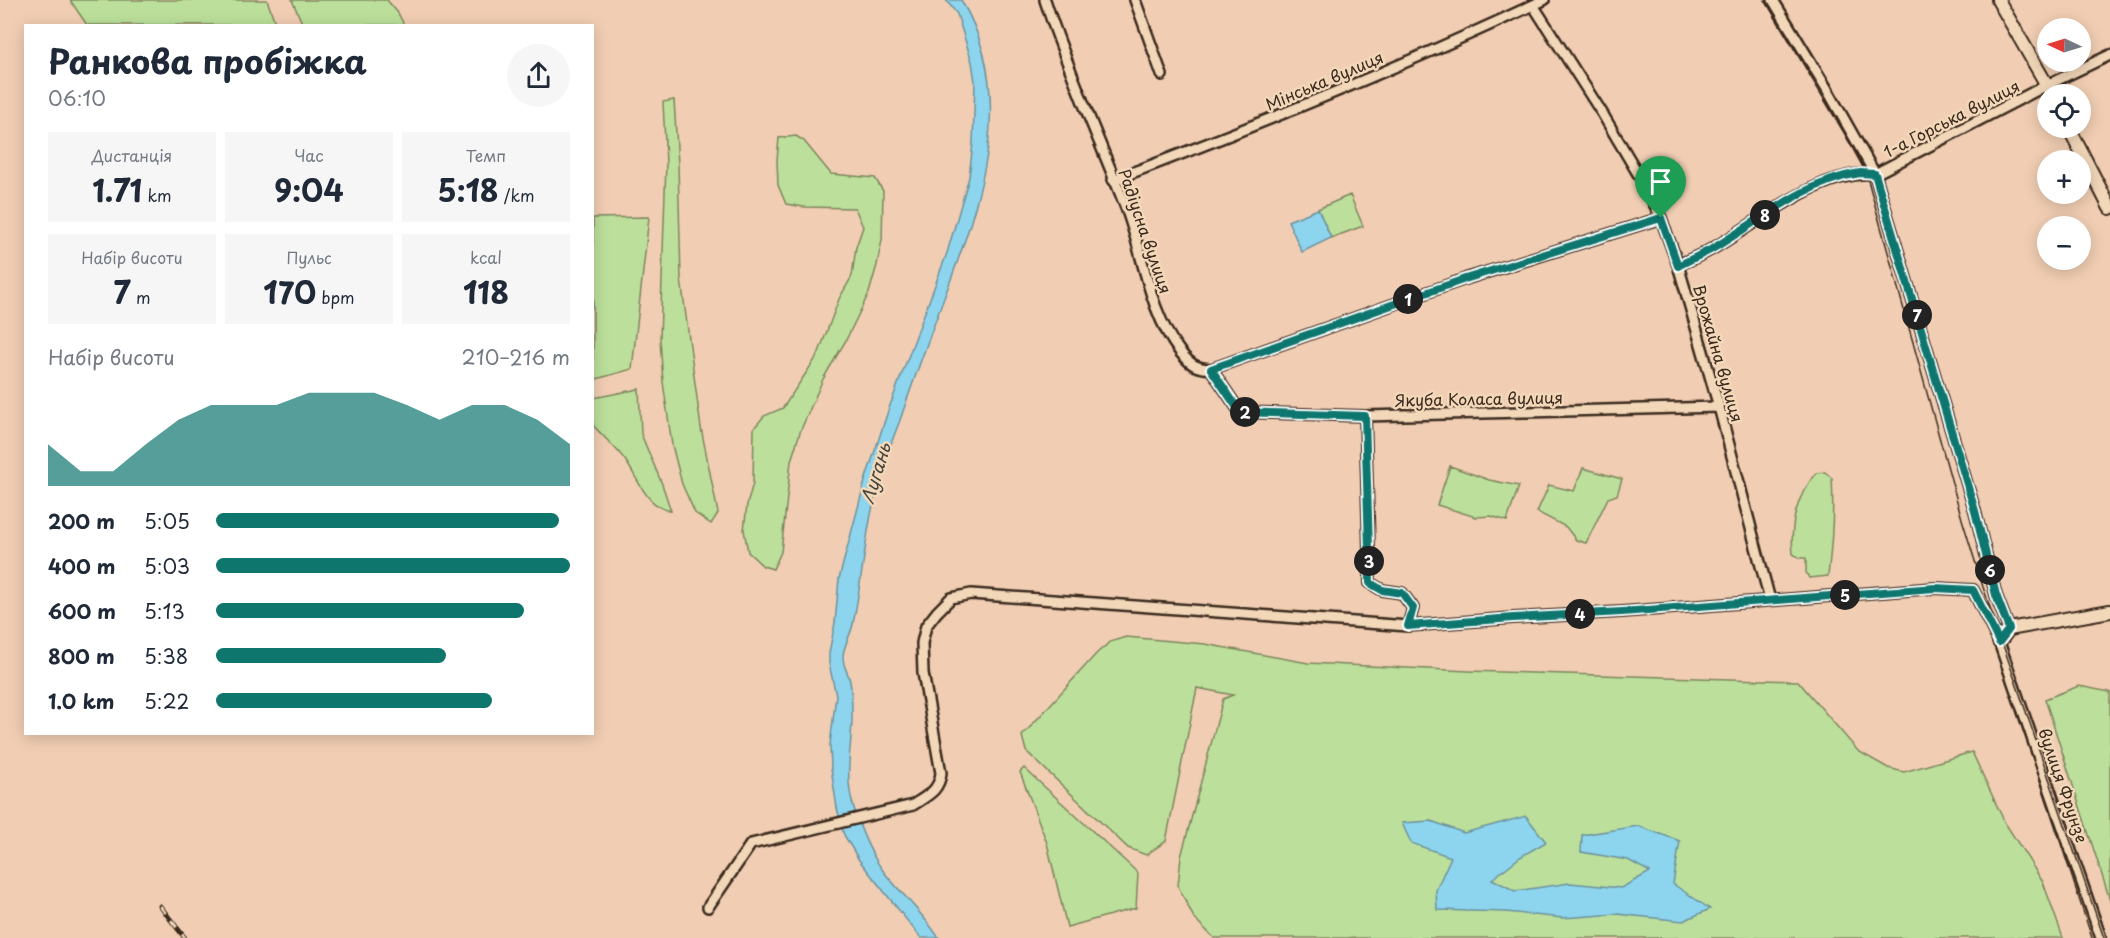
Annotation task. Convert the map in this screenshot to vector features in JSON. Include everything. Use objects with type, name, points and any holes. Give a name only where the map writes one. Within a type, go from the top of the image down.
[{"type":"street","name":"Радіусна вулиця","points":[[1045,0],[1059,42],[1127,210],[1155,302],[1166,329],[1180,352],[1196,368],[1211,369]]},
{"type":"street","points":[[1135,0],[1162,75]]},
{"type":"street","name":"Мінська вулиця","points":[[1113,180],[1240,132],[1544,0]]},
{"type":"street","points":[[1773,0],[1875,174],[1975,511],[1996,595],[2009,629]]},
{"type":"street","points":[[1998,0],[2047,84]]},
{"type":"street","name":"Врожайна вулиця","points":[[1533,5],[1608,123],[1647,189],[1661,218],[1678,266],[1719,407],[1770,600]]},
{"type":"street","name":"1-а Горська вулиця","points":[[2060,84],[2110,55]]},
{"type":"street","name":"1-а Горська вулиця","points":[[1678,266],[1711,250],[1784,204],[1815,188],[1848,175],[1875,174],[2037,96]]},
{"type":"street","points":[[2074,138],[2110,208]]},
{"type":"street","points":[[1211,369],[1465,279],[1661,218]]},
{"type":"street","name":"Якуба Коласа вулиця","points":[[1211,369],[1240,412],[1365,416],[1719,407]]},
{"type":"street","points":[[1365,416],[1370,583],[1382,590],[1402,593],[1413,608],[1408,626]]},
{"type":"street","name":"вулиця Фрунзе","points":[[1770,600],[1935,588],[1973,590],[1999,642],[2101,938]]},
{"type":"street","points":[[708,907],[751,844],[913,805],[930,794],[939,784],[941,773],[923,674],[922,643],[926,626],[951,598],[971,594],[1408,626],[1770,600]]},
{"type":"street","points":[[1999,642],[2009,629],[2110,611]]},
{"type":"green space","points":[[70,0],[267,0],[276,24],[86,24]]},
{"type":"green space","points":[[292,0],[387,0],[404,24],[303,24]]},
{"type":"green space","points":[[674,100],[681,279],[701,428],[718,513],[711,524],[695,513],[682,484],[672,445],[663,382],[660,339],[666,163],[663,102]]},
{"type":"green space","points":[[796,136],[804,141],[831,174],[875,178],[883,191],[882,240],[869,293],[845,342],[823,379],[800,432],[791,461],[781,552],[773,569],[763,566],[748,552],[744,530],[753,483],[754,428],[764,416],[783,408],[818,355],[839,299],[852,276],[856,247],[863,227],[855,208],[804,207],[786,204],[778,185],[779,138]]},
{"type":"green space","points":[[1350,195],[1363,226],[1331,238],[1318,209]]},
{"type":"green space","points":[[649,217],[632,369],[594,380],[594,218]]},
{"type":"green space","points":[[639,389],[641,434],[671,511],[655,504],[649,498],[622,456],[594,426],[594,398]]},
{"type":"green space","points":[[1450,466],[1489,480],[1519,486],[1507,521],[1491,516],[1476,517],[1437,505]]},
{"type":"green space","points":[[1583,468],[1622,479],[1617,495],[1608,498],[1586,543],[1576,540],[1566,527],[1537,512],[1549,485],[1574,491]]},
{"type":"green space","points":[[1825,472],[1832,478],[1833,491],[1828,576],[1809,578],[1806,572],[1806,558],[1793,554],[1794,521],[1804,491],[1817,473]]},
{"type":"green space","points":[[1126,637],[1205,644],[1308,663],[1468,671],[1798,681],[1858,751],[1888,768],[1904,772],[1972,752],[2005,823],[2043,882],[2063,938],[1214,938],[1194,918],[1178,886],[1181,857],[1223,699],[1233,695],[1197,688],[1166,841],[1146,855],[1128,848],[1026,751],[1022,736],[1097,653],[1110,642]]},
{"type":"green space","points":[[2079,686],[2110,692],[2110,900],[2045,699]]},
{"type":"green space","points":[[1024,768],[1138,873],[1136,908],[1067,927],[1047,843],[1020,772]]},
{"type":"water","name":"Лугань","points":[[946,0],[961,0],[978,36],[988,74],[991,111],[988,149],[970,224],[882,470],[871,513],[853,624],[843,657],[852,694],[849,783],[853,805],[863,833],[877,861],[939,938],[921,938],[859,860],[844,835],[831,768],[830,745],[836,695],[829,664],[829,653],[835,623],[839,579],[865,481],[888,411],[947,253],[969,177],[973,143],[975,82],[972,62],[957,14]]},
{"type":"water","points":[[1318,209],[1331,238],[1302,252],[1288,221]]},
{"type":"water","points":[[1526,816],[1546,842],[1520,857],[1492,879],[1515,891],[1570,883],[1621,888],[1650,872],[1628,860],[1581,852],[1582,835],[1638,826],[1680,841],[1673,884],[1710,909],[1683,921],[1617,914],[1563,918],[1506,912],[1437,910],[1436,890],[1451,857],[1411,843],[1402,823],[1431,821],[1464,833]]},
{"type":"tram line","points":[[1765,0],[1866,173],[1983,587],[2104,938]]},
{"type":"tram line","points":[[2017,710],[2092,938]]},
{"type":"railway","points":[[160,906],[185,938]]},
{"type":"route","points":[[1875,174],[1975,511],[1996,595],[2009,629],[1999,642],[1973,590],[1935,588],[1408,626],[1413,608],[1402,593],[1382,590],[1370,583],[1365,416],[1332,413],[1240,412],[1211,369],[1465,279],[1661,218],[1678,266],[1711,250],[1784,204],[1815,188],[1848,175],[1875,174]]}]
